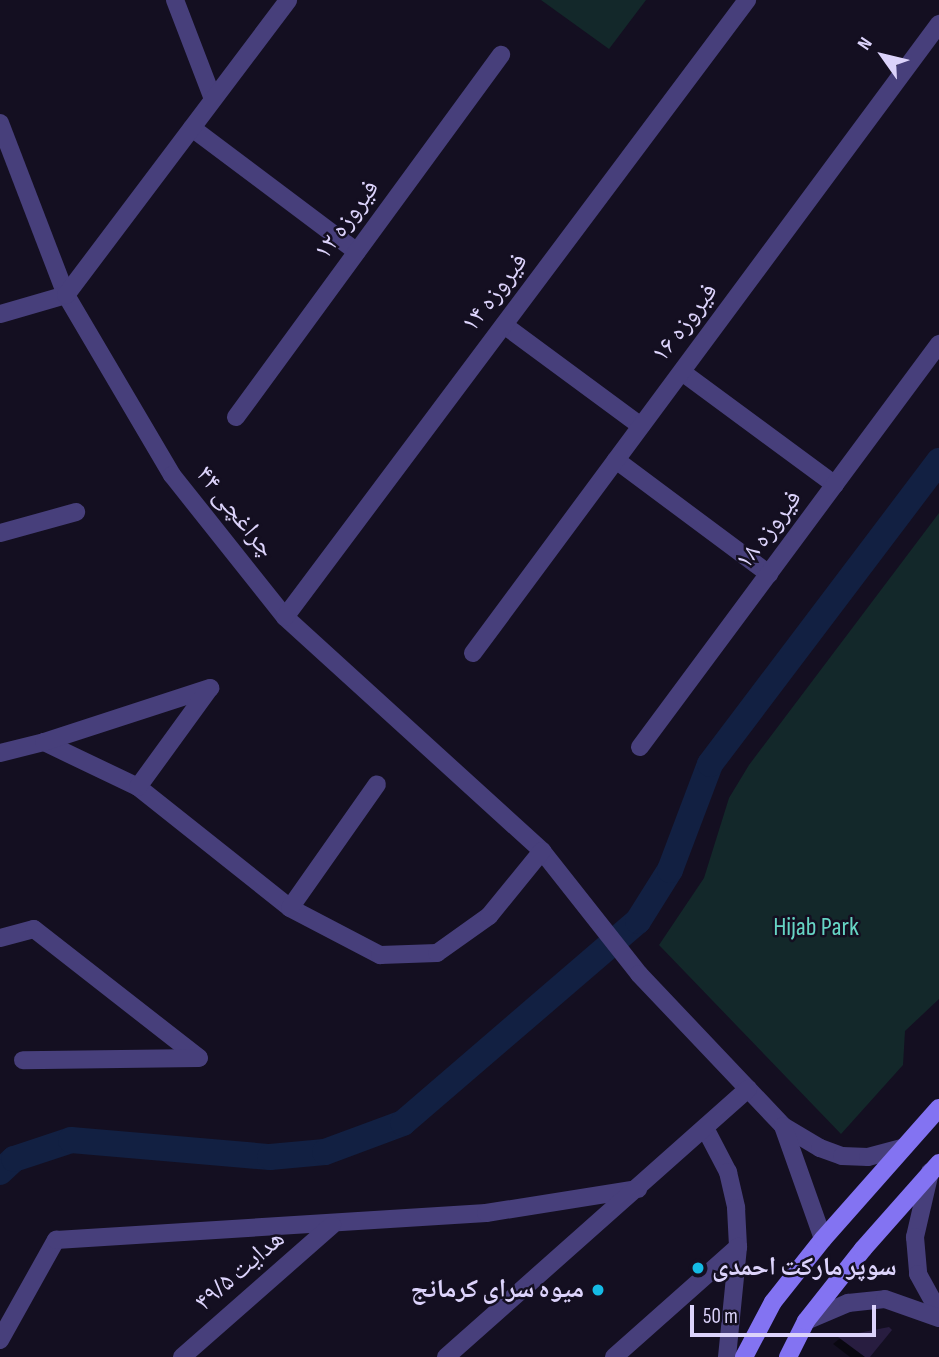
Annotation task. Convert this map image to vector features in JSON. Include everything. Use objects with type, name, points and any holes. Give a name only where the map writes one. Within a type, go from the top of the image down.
[{"type":"main road","points":[[744,1357],[773,1302],[823,1239],[939,1108]]},
{"type":"main road","points":[[788,1357],[806,1321],[863,1248],[935,1167]]},
{"type":"street","points":[[175,0],[213,99]]},
{"type":"street","points":[[0,314],[66,295],[288,0]]},
{"type":"street","name":"فیروزه ۱۴","points":[[285,617],[747,0]]},
{"type":"street","name":"فیروزه ۱۶","points":[[473,653],[939,24]]},
{"type":"street","name":"فیروزه ۱۲","points":[[236,417],[501,55]]},
{"type":"street","name":"چراغچی ۴۴","points":[[0,124],[66,295],[172,475],[285,617],[542,851],[639,974],[783,1126]]},
{"type":"street","points":[[192,128],[357,251]]},
{"type":"street","points":[[504,325],[641,426]]},
{"type":"street","name":"فیروزه ۱۸","points":[[640,747],[939,344]]},
{"type":"street","points":[[682,372],[835,485]]},
{"type":"street","points":[[616,460],[769,573]]},
{"type":"street","points":[[0,533],[76,512]]},
{"type":"street","points":[[0,753],[44,742],[210,688],[138,787]]},
{"type":"street","points":[[44,742],[138,787],[289,908],[380,955],[437,953],[489,916],[542,851]]},
{"type":"street","points":[[289,908],[377,784]]},
{"type":"street","points":[[0,937],[34,929],[199,1058],[23,1060]]},
{"type":"street","points":[[446,1357],[748,1089]]},
{"type":"street","points":[[783,1126],[820,1148],[842,1156],[868,1157],[902,1147]]},
{"type":"street","points":[[783,1126],[823,1239]]},
{"type":"street","points":[[705,1128],[728,1172],[736,1208],[738,1247],[727,1357]]},
{"type":"street","points":[[935,1167],[915,1237],[918,1274],[939,1315]]},
{"type":"street","points":[[0,1340],[56,1240],[332,1225],[486,1213],[638,1189]]},
{"type":"street","name":"هدایت ۴۹/۵","points":[[182,1357],[332,1225]]},
{"type":"street","points":[[614,1357],[738,1247]]},
{"type":"street","points":[[806,1321],[848,1303],[885,1299],[939,1315]]},
{"type":"green space","points":[[541,0],[646,0],[609,49]]},
{"type":"green space","name":"Hijab Park","points":[[939,513],[939,999],[905,1031],[903,1065],[841,1134],[659,945],[704,878],[729,798],[749,765]]},
{"type":"building","points":[[889,1327],[892,1330],[870,1357],[865,1357],[838,1337]]},
{"type":"waterway","points":[[0,1172],[14,1159],[71,1140],[270,1157],[325,1152],[403,1123],[638,921],[670,870],[710,764],[939,461]]},
{"type":"place","name":"سوپر مارکت احمدی","points":[[698,1268]]},
{"type":"place","name":"میوه سرای کرمانج","points":[[598,1290]]}]
